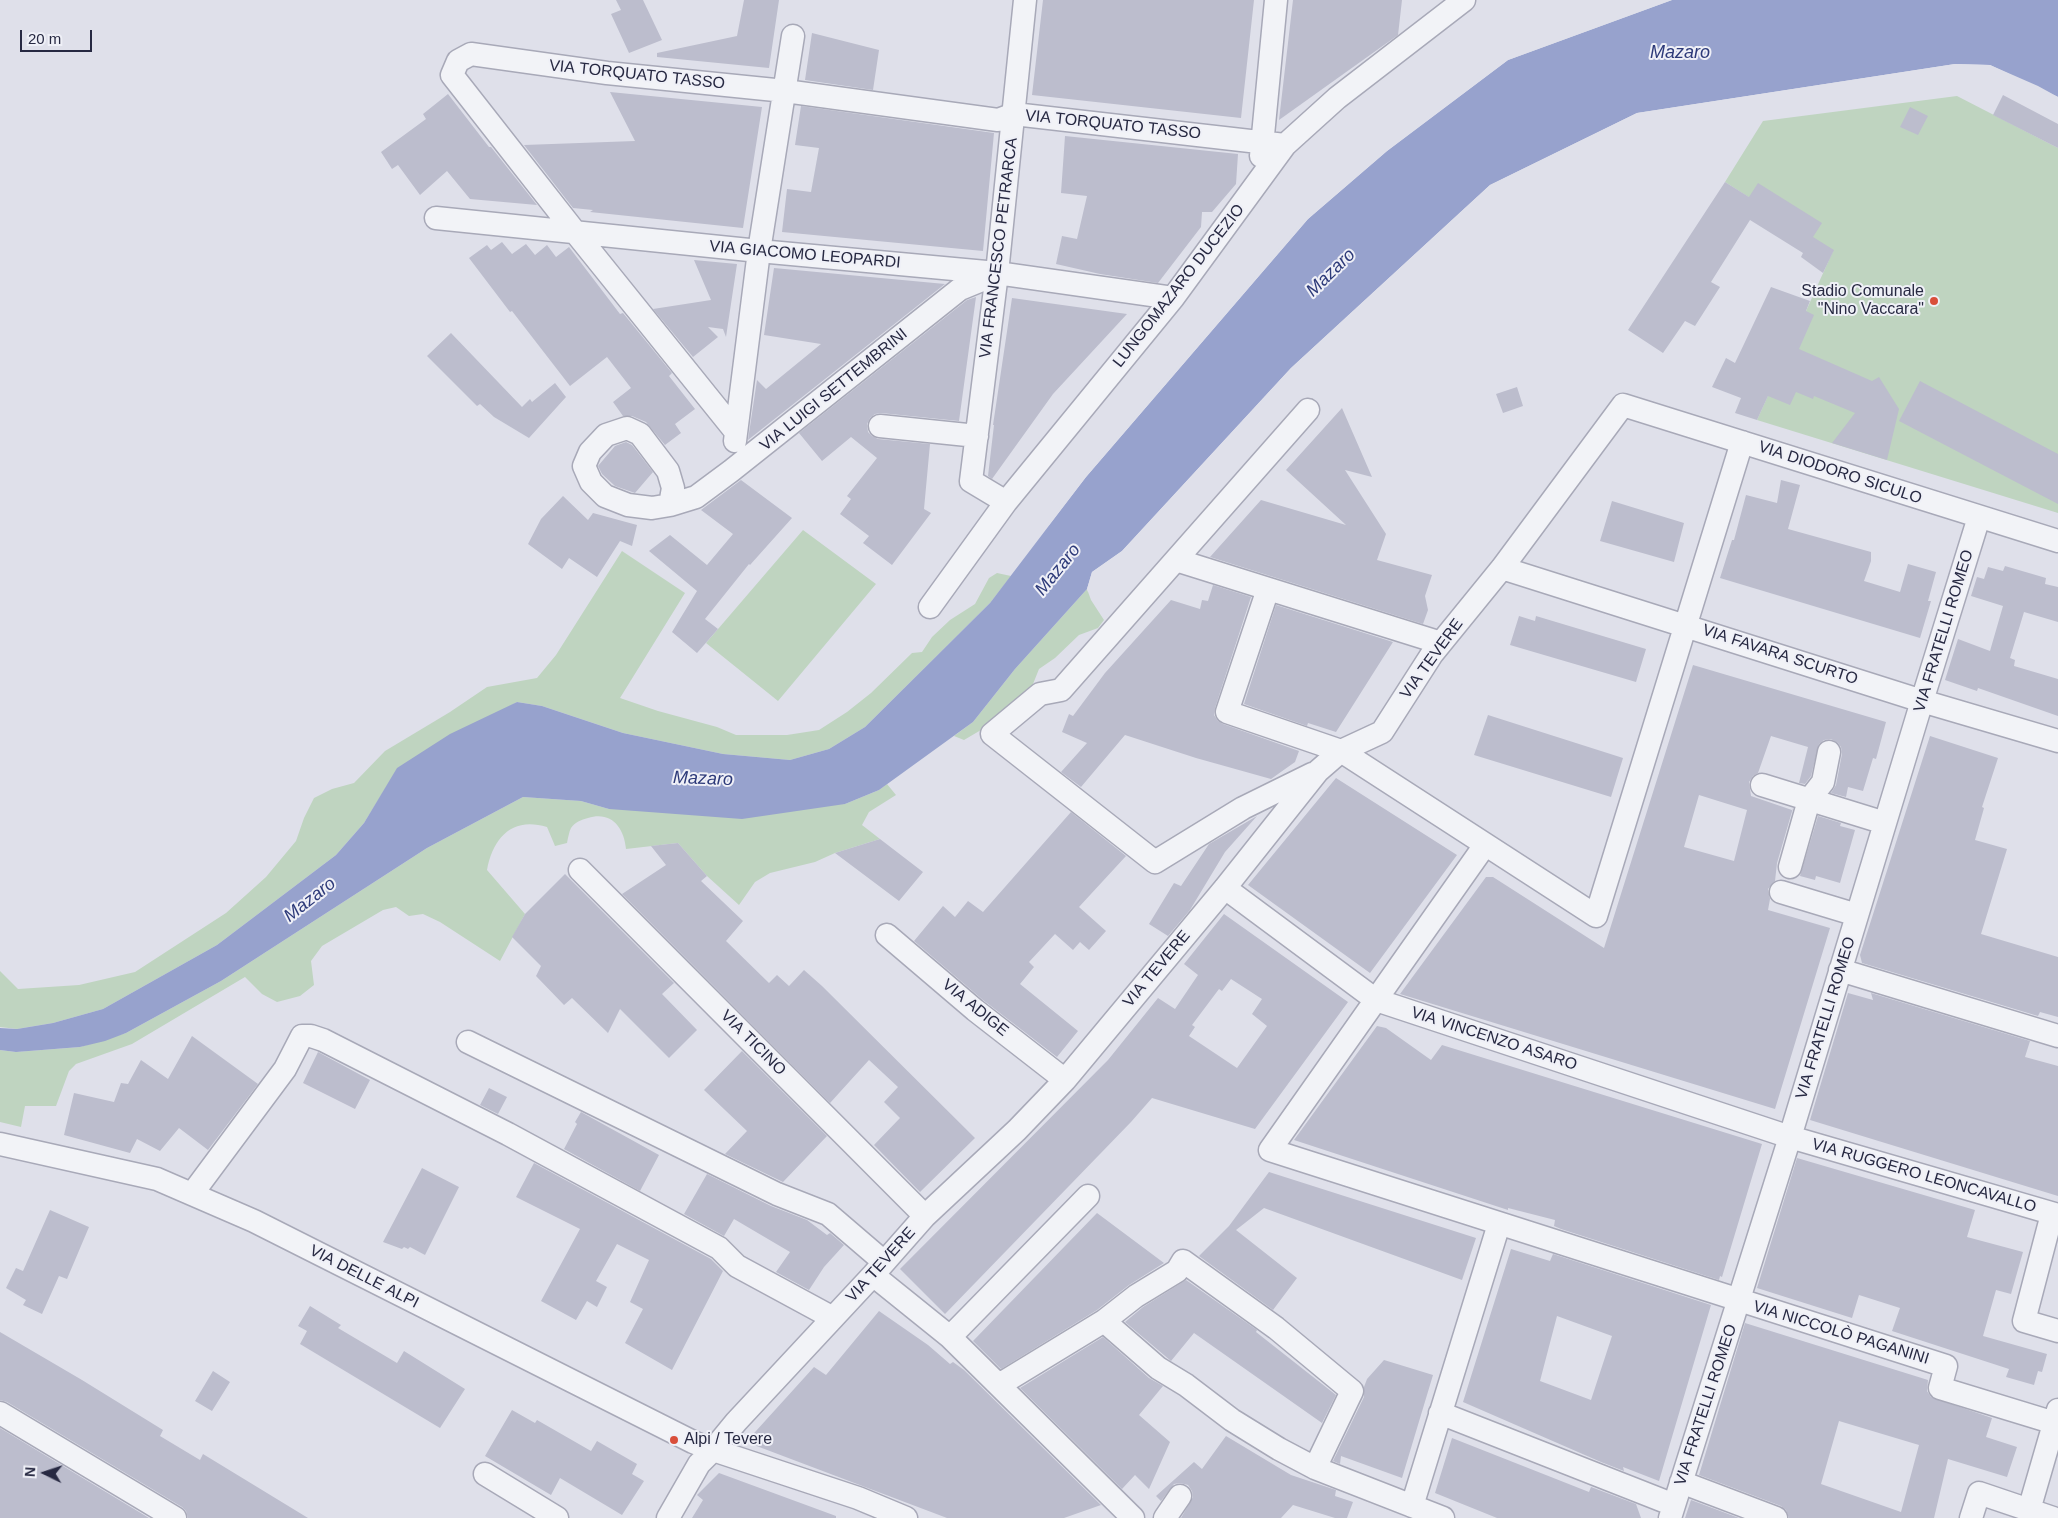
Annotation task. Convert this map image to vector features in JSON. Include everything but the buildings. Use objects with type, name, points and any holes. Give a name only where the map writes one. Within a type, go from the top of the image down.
[{"type":"street","name":"VIA FRANCESCO PETRARCA","points":[[1006,502],[971,481],[997,274],[1025,0]]},
{"type":"street","points":[[1258,182],[1276,0]]},
{"type":"street","name":"LUNGOMAZARO DUCEZIO","points":[[930,607],[1006,502],[1173,298],[1285,145],[1337,98],[1464,0]]},
{"type":"street","points":[[731,472],[759,251],[793,36]]},
{"type":"street","name":"VIA TORQUATO TASSO","points":[[736,432],[452,75],[458,61],[471,54],[607,73],[784,91],[998,120],[1014,114],[1285,145]]},
{"type":"street","name":"VIA GIACOMO LEOPARDI","points":[[436,218],[997,274],[1173,298]]},
{"type":"street","name":"VIA LUIGI SETTEMBRINI","points":[[670,505],[696,497],[731,472],[960,290],[997,274]]},
{"type":"street","name":"VIA DIODORO SICULO","points":[[1623,405],[2058,541]]},
{"type":"street","name":"VIA TEVERE","points":[[668,1518],[699,1464],[879,1269],[925,1216],[1017,1130],[1065,1080],[1225,888],[1318,771],[1341,751],[1382,732],[1441,643],[1502,568],[1623,405]]},
{"type":"street","points":[[1308,410],[1061,690],[1040,694],[992,734],[1155,862],[1243,808],[1318,771]]},
{"type":"street","points":[[880,426],[977,436]]},
{"type":"street","points":[[1268,589],[1227,712],[1341,751],[1596,916],[1742,442]]},
{"type":"street","name":"VIA FRATELLI ROMEO","points":[[1672,1512],[1790,1137],[1979,517]]},
{"type":"street","points":[[1176,560],[1441,643]]},
{"type":"street","name":"VIA FAVARA SCURTO","points":[[1502,568],[2058,741]]},
{"type":"street","points":[[1790,867],[1809,800],[1824,782],[1829,752]]},
{"type":"street","points":[[1762,785],[1885,823]]},
{"type":"street","points":[[1486,844],[1270,1150],[1739,1301]]},
{"type":"street","name":"VIA TICINO","points":[[580,870],[925,1216]]},
{"type":"street","name":"VIA VINCENZO ASARO","points":[[1225,888],[1376,1000],[1790,1137]]},
{"type":"street","points":[[1781,892],[1857,915]]},
{"type":"street","name":"VIA ADIGE","points":[[887,935],[975,1010],[1065,1080]]},
{"type":"street","points":[[1840,970],[2058,1036]]},
{"type":"street","points":[[192,1194],[284,1069],[302,1036],[311,1036],[323,1040],[508,1134],[719,1248],[737,1266],[833,1318]]},
{"type":"street","points":[[468,1042],[777,1194],[828,1214],[879,1269],[1133,1518]]},
{"type":"street","name":"VIA RUGGERO LEONCAVALLO","points":[[1790,1137],[2055,1215]]},
{"type":"street","name":"VIA DELLE ALPI","points":[[0,1144],[157,1178],[254,1221],[713,1450],[858,1498],[906,1518]]},
{"type":"street","points":[[950,1337],[1088,1196]]},
{"type":"street","points":[[2055,1215],[2024,1321],[2058,1331]]},
{"type":"street","points":[[1412,1506],[1499,1224]]},
{"type":"street","points":[[999,1385],[1104,1321],[1136,1296],[1177,1271],[1182,1262],[1276,1328],[1352,1390],[1315,1468]]},
{"type":"street","name":"VIA NICCOLÒ PAGANINI","points":[[1739,1301],[1946,1366],[1940,1388],[2057,1418]]},
{"type":"street","points":[[1104,1321],[1158,1368],[1186,1385],[1232,1420],[1279,1449],[1315,1468],[1443,1518]]},
{"type":"street","points":[[1440,1413],[1672,1512]]},
{"type":"street","points":[[0,1414],[140,1509],[175,1518]]},
{"type":"street","points":[[2029,1510],[2057,1418]]},
{"type":"street","points":[[484,1474],[557,1518]]},
{"type":"street","points":[[1681,1482],[1776,1518]]},
{"type":"street","points":[[1971,1518],[1979,1493],[2053,1518]]},
{"type":"street","points":[[1165,1518],[1180,1496]]},
{"type":"green space","name":"Stadio Comunale \"Nino Vaccara\"","points":[[1957,96],[2058,148],[2058,513],[1757,420],[1833,251],[1725,182],[1763,121]]},
{"type":"green space","points":[[803,530],[876,584],[778,701],[706,643]]},
{"type":"green space","points":[[622,551],[685,593],[620,698],[658,711],[717,727],[736,735],[787,735],[819,730],[847,712],[871,693],[912,653],[922,652],[932,637],[950,620],[975,604],[989,578],[997,573],[1011,576],[990,603],[865,727],[829,749],[790,760],[723,754],[623,733],[542,706],[517,702],[398,768],[364,823],[336,855],[217,945],[103,1009],[53,1023],[17,1029],[0,1027],[0,971],[18,989],[79,985],[135,972],[226,913],[266,877],[296,841],[304,818],[314,798],[332,789],[354,783],[385,751],[450,712],[487,687],[537,678],[556,655]]},
{"type":"green space","points":[[1087,589],[1091,600],[1104,620],[1098,628],[1079,635],[1055,658],[1039,669],[1033,684],[1024,698],[1008,706],[981,730],[964,740],[954,736],[973,722],[1015,669]]},
{"type":"green space","points":[[887,784],[896,795],[869,812],[862,825],[880,839],[835,853],[815,862],[770,873],[755,882],[739,905],[707,876],[678,843],[626,849],[625,841],[619,828],[610,819],[596,816],[578,822],[571,828],[567,843],[555,846],[547,827],[535,824],[514,827],[499,839],[487,870],[525,914],[500,961],[440,922],[423,914],[409,916],[396,907],[383,910],[322,946],[311,961],[314,985],[300,996],[277,1002],[262,994],[245,977],[132,1044],[76,1064],[69,1071],[56,1106],[25,1106],[21,1127],[0,1122],[0,1050],[16,1052],[80,1047],[126,1033],[221,981],[427,848],[523,797],[581,801],[609,809],[845,804],[879,790]]},
{"type":"water","name":"Mazaro","points":[[1672,0],[2058,0],[2058,97],[1990,65],[1955,64],[1637,113],[1490,185],[1291,368],[1122,551],[1092,572],[1087,589],[1015,669],[973,722],[879,790],[845,804],[742,819],[609,809],[581,801],[523,797],[427,848],[221,981],[126,1033],[105,1041],[80,1047],[16,1052],[0,1050],[0,1028],[17,1029],[53,1023],[103,1009],[217,945],[336,855],[364,823],[397,768],[450,734],[517,702],[542,706],[623,733],[723,754],[790,760],[829,749],[865,727],[990,603],[1086,477],[1308,219],[1387,151],[1508,60]]},
{"type":"pier","points":[[1665,0],[1672,0],[1508,60],[1387,151],[1308,219],[1086,477],[1049,525],[1047,524],[1084,476],[1306,217],[1385,149],[1506,57]]},
{"type":"pier","points":[[1955,64],[1990,65],[2038,86],[2058,97],[2058,100],[1990,67],[1955,66],[1743,98],[1638,115],[1491,187],[1293,370],[1124,553],[1094,574],[1088,592],[1087,589],[1092,572],[1122,551],[1291,368],[1490,185],[1637,113]]},
{"type":"place","name":"Stadio Comunale \"Nino Vaccara\"","points":[[1934,301]]},
{"type":"place","name":"Alpi / Tevere","points":[[674,1440]]}]
